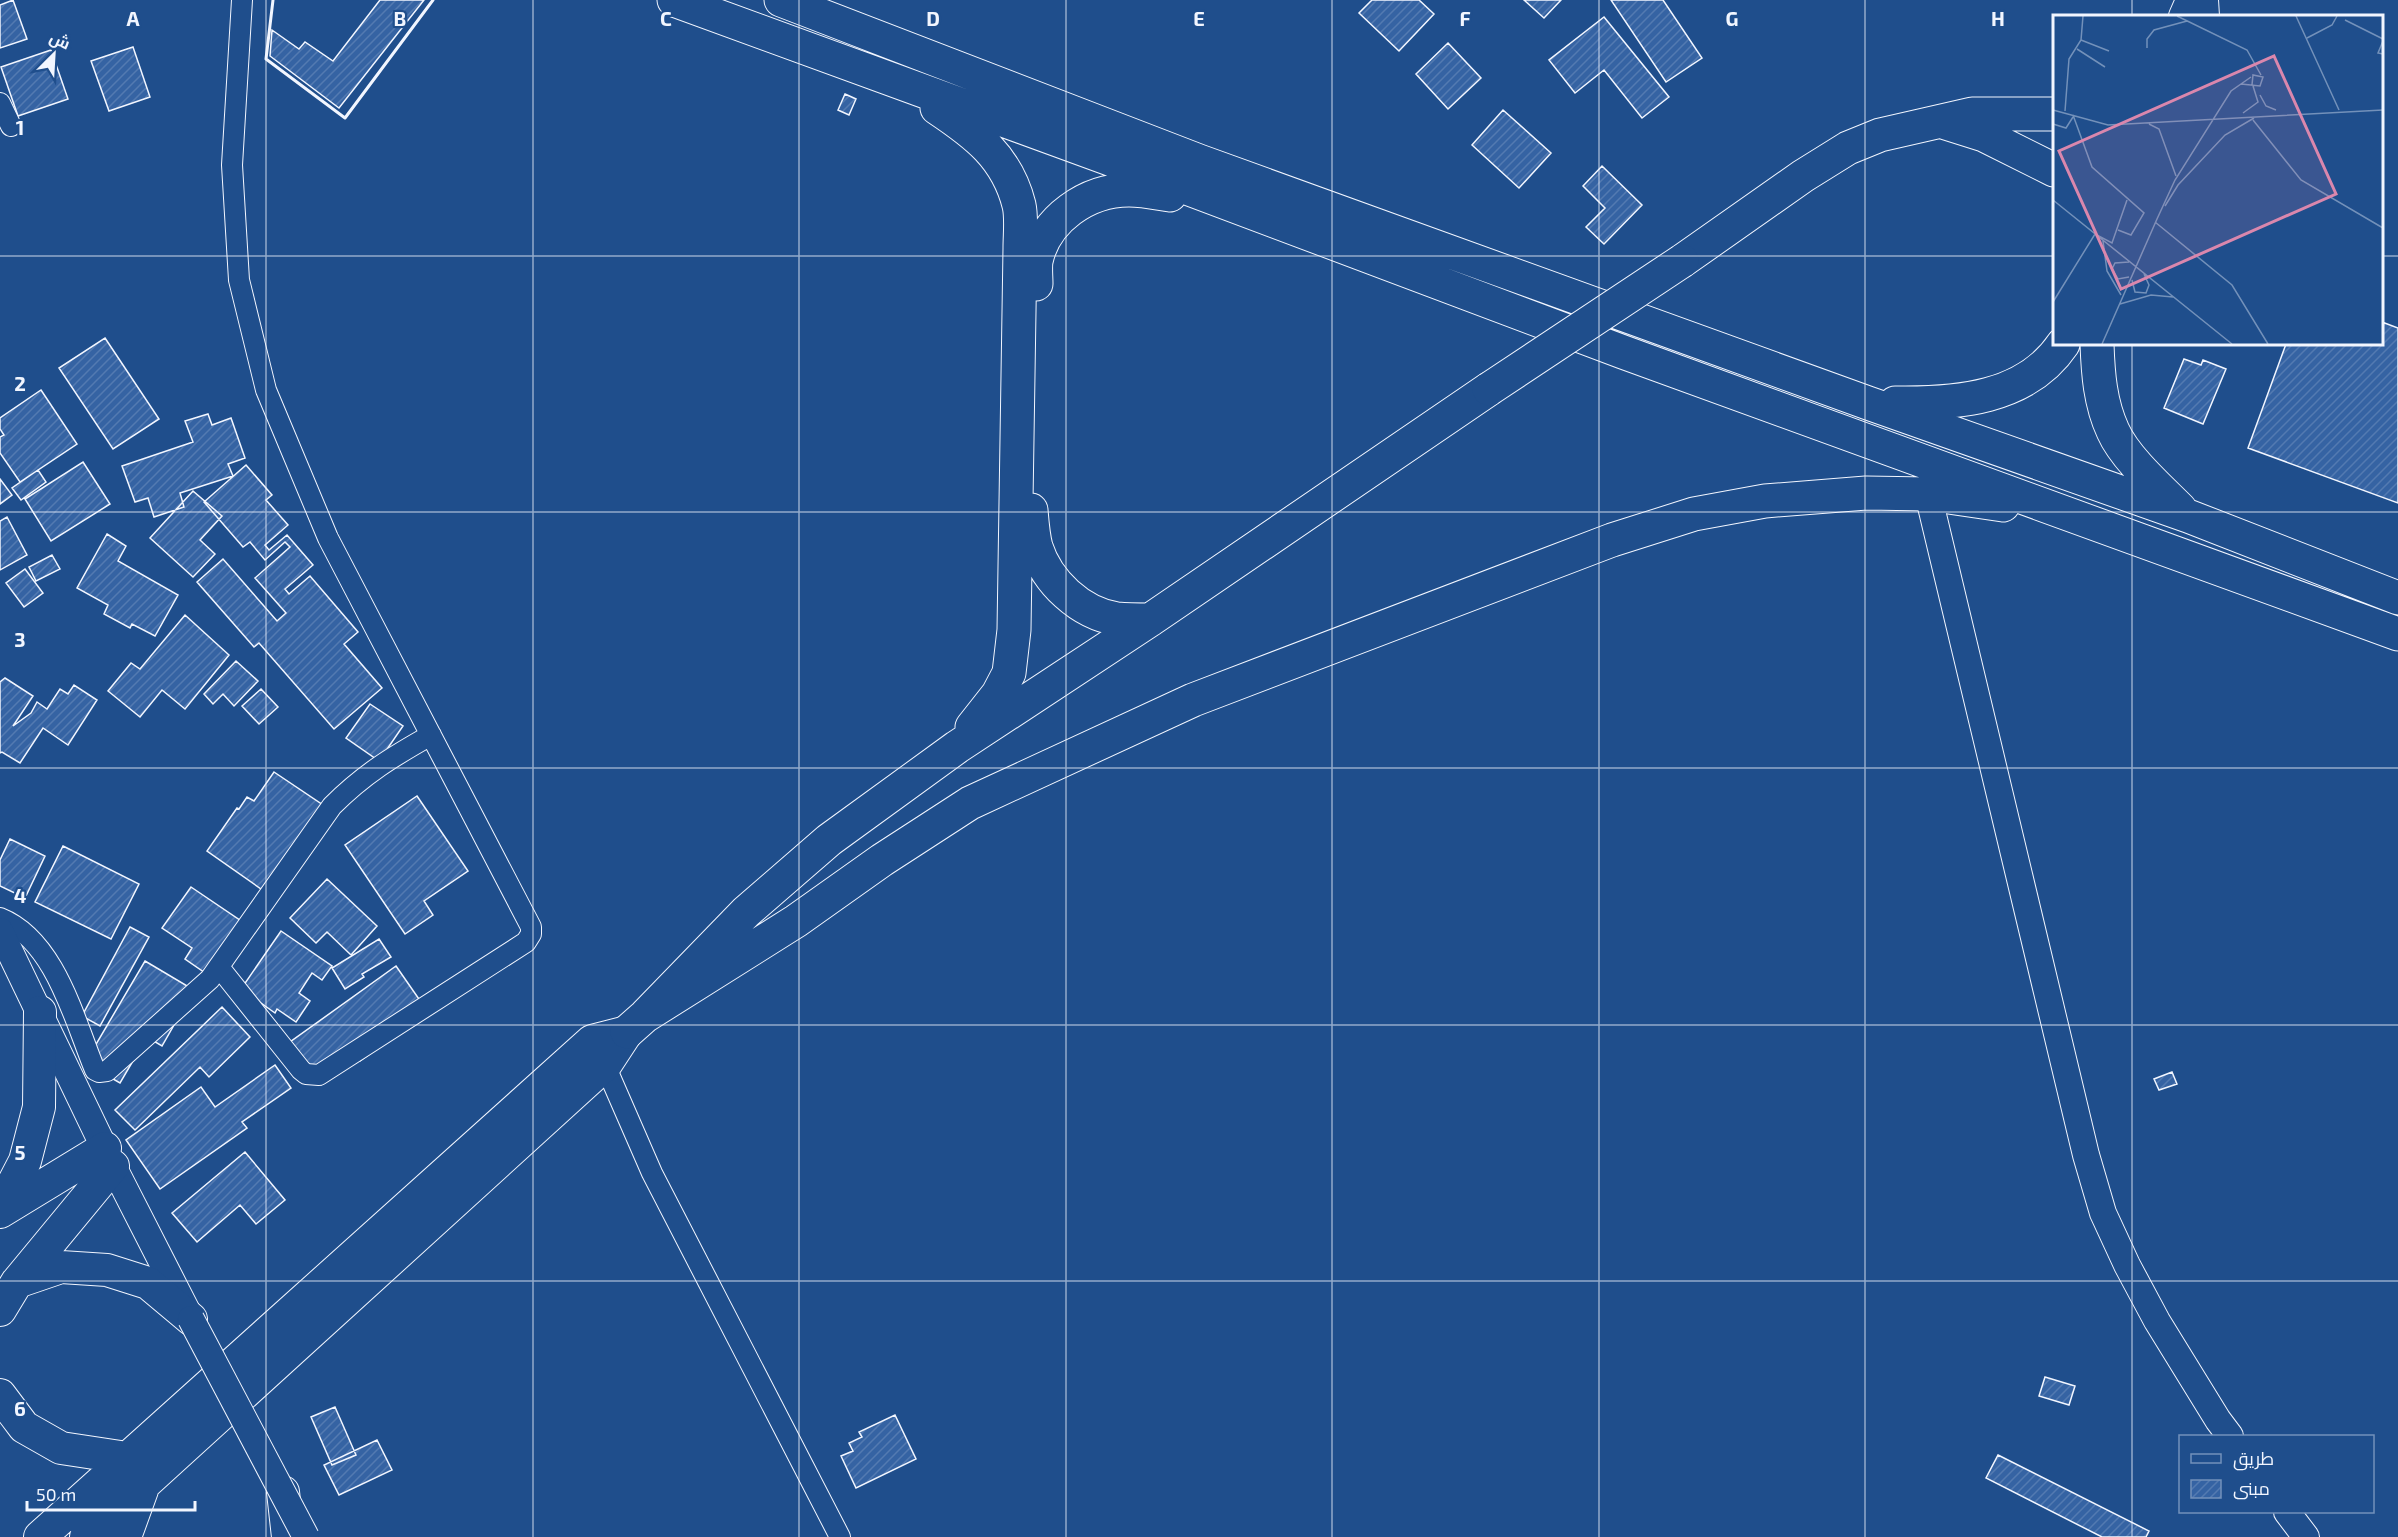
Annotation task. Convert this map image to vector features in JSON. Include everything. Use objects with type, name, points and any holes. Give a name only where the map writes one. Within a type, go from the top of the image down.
[{"type":"highway","points":[[674,0],[2398,634]]},
{"type":"highway","points":[[781,0],[1199,161],[2188,516],[2398,598]]},
{"type":"highway","points":[[893,79],[962,124],[986,143],[1006,170],[1019,207],[1014,630],[1005,680],[998,694],[957,747]]},
{"type":"highway","points":[[636,1024],[746,912],[829,840],[957,747],[1150,620],[1489,389],[1682,261],[1803,176],[1848,148],[1880,135],[1936,120],[1972,114],[2053,114]]},
{"type":"highway","points":[[1936,120],[1984,135],[2053,169]]},
{"type":"highway","points":[[1150,620],[1116,618],[1092,610],[1067,595],[1045,568],[1036,545],[1031,511],[1036,262],[1045,237],[1065,212],[1097,193],[1129,190],[1220,201]]},
{"type":"highway","points":[[1868,403],[1940,404],[1978,398],[2018,384],[2054,358],[2062,345]]},
{"type":"highway","points":[[2097,345],[2098,383],[2113,432],[2142,473],[2188,516]]},
{"type":"highway","points":[[636,1024],[796,921],[882,860],[970,803],[1193,700],[1612,540],[1694,514],[1765,501],[1866,493],[1928,494],[1997,504],[2100,526]]},
{"type":"main road","points":[[0,1210],[25,1161],[39,1107],[40,1012]]},
{"type":"main road","points":[[40,1537],[127,1458],[599,1052],[636,1024]]},
{"type":"main road","points":[[86,1537],[144,1485],[599,1052]]},
{"type":"main road","points":[[0,1210],[109,1157]]},
{"type":"main road","points":[[0,1310],[17,1282],[109,1157]]},
{"type":"main road","points":[[17,1282],[61,1267],[107,1270],[148,1283],[191,1319]]},
{"type":"main road","points":[[0,1395],[24,1427],[61,1448],[127,1458]]},
{"type":"main road","points":[[125,1537],[144,1485]]},
{"type":"main road","points":[[283,1492],[288,1537]]},
{"type":"street","points":[[219,967],[301,1071],[313,1076],[319,1075],[526,942],[531,934],[531,927],[328,538],[266,390],[239,280],[232,176],[242,0]]},
{"type":"street","points":[[2182,15],[2189,0]]},
{"type":"street","points":[[2205,0],[2206,15]]},
{"type":"street","points":[[0,103],[11,126]]},
{"type":"street","points":[[1928,494],[2086,1155],[2103,1213],[2157,1321],[2229,1435]]},
{"type":"street","points":[[0,918],[20,928],[39,946],[54,970],[95,1070],[107,1071],[205,984],[332,807],[356,782],[380,764],[432,735]]},
{"type":"street","points":[[0,930],[109,1157],[306,1537]]},
{"type":"street","points":[[599,1052],[652,1173],[840,1537]]},
{"type":"street","points":[[2288,1513],[2306,1537]]},
{"type":"building","points":[[13,0],[27,39],[0,48],[0,5]]},
{"type":"building","points":[[380,0],[424,0],[339,108],[270,56],[272,30],[299,49],[305,42],[333,61]]},
{"type":"building","points":[[1372,0],[1419,0],[1434,14],[1399,51],[1359,13]]},
{"type":"building","points":[[1524,0],[1561,0],[1544,18]]},
{"type":"building","points":[[1611,0],[1663,0],[1702,58],[1666,82]]},
{"type":"building","points":[[1604,17],[1669,97],[1642,118],[1604,70],[1575,93],[1549,60]]},
{"type":"building","points":[[1448,43],[1481,78],[1448,109],[1416,74]]},
{"type":"building","points":[[133,47],[150,97],[109,111],[91,61]]},
{"type":"building","points":[[51,50],[68,99],[18,116],[1,67]]},
{"type":"building","points":[[845,94],[856,99],[849,115],[838,110]]},
{"type":"building","points":[[1503,110],[1551,153],[1519,188],[1472,145]]},
{"type":"building","points":[[1602,166],[1642,205],[1604,244],[1586,227],[1605,208],[1583,186]]},
{"type":"building","points":[[2383,322],[2398,328],[2398,503],[2248,448],[2286,345],[2383,345]]},
{"type":"building","points":[[105,338],[159,419],[113,449],[59,368]]},
{"type":"building","points":[[2184,359],[2201,365],[2203,360],[2226,369],[2203,424],[2164,408]]},
{"type":"building","points":[[41,390],[77,444],[20,482],[0,453],[0,437],[4,435],[0,429],[0,418]]},
{"type":"building","points":[[208,414],[212,425],[231,418],[245,458],[228,464],[233,476],[180,493],[184,507],[154,517],[148,498],[135,502],[122,466],[193,442],[185,421]]},
{"type":"building","points":[[83,462],[110,504],[51,541],[25,499]]},
{"type":"building","points":[[246,465],[272,495],[266,500],[288,525],[265,545],[269,550],[287,535],[313,565],[285,589],[289,594],[310,576],[358,632],[344,644],[382,688],[334,729],[259,643],[254,647],[197,582],[223,559],[277,621],[286,613],[255,578],[290,547],[285,542],[265,560],[250,542],[243,547],[204,502]]},
{"type":"building","points":[[38,470],[46,482],[21,500],[12,488]]},
{"type":"building","points":[[0,479],[12,495],[0,504]]},
{"type":"building","points":[[193,491],[222,516],[200,540],[215,554],[193,577],[150,538]]},
{"type":"building","points":[[7,517],[27,555],[0,570],[0,521]]},
{"type":"building","points":[[107,534],[126,546],[118,561],[178,595],[155,636],[132,624],[130,628],[104,614],[108,605],[77,588]]},
{"type":"building","points":[[52,555],[60,569],[36,581],[29,567]]},
{"type":"building","points":[[25,569],[43,593],[24,607],[6,583]]},
{"type":"building","points":[[185,615],[229,655],[185,709],[162,690],[140,717],[108,691],[131,663],[140,669]]},
{"type":"building","points":[[236,661],[258,681],[234,706],[223,694],[213,704],[204,694]]},
{"type":"building","points":[[5,678],[33,696],[13,726],[31,713],[37,702],[47,709],[60,689],[68,694],[74,685],[97,700],[68,745],[43,728],[20,763],[0,753],[0,682]]},
{"type":"building","points":[[261,689],[278,707],[259,724],[242,706]]},
{"type":"building","points":[[370,704],[403,726],[379,761],[346,738]]},
{"type":"building","points":[[274,772],[326,807],[271,896],[207,851],[237,808],[239,809],[247,797],[254,801]]},
{"type":"building","points":[[417,796],[468,871],[424,901],[433,915],[405,934],[345,845]]},
{"type":"building","points":[[10,839],[45,856],[25,898],[0,886],[0,860]]},
{"type":"building","points":[[63,846],[139,884],[111,939],[35,902]]},
{"type":"building","points":[[327,879],[377,926],[351,955],[327,932],[316,943],[290,918]]},
{"type":"building","points":[[191,887],[250,927],[214,979],[185,959],[192,948],[162,928]]},
{"type":"building","points":[[130,927],[149,937],[100,1026],[82,1016]]},
{"type":"building","points":[[281,931],[332,966],[322,980],[312,973],[299,993],[310,1001],[296,1022],[277,1009],[275,1013],[241,989]]},
{"type":"building","points":[[379,939],[391,957],[362,974],[364,977],[345,989],[332,968]]},
{"type":"building","points":[[145,961],[194,990],[162,1046],[147,1037],[120,1083],[85,1063]]},
{"type":"building","points":[[396,966],[428,1012],[360,1061],[358,1058],[321,1085],[290,1042]]},
{"type":"building","points":[[222,1007],[250,1037],[209,1077],[200,1067],[135,1130],[115,1110]]},
{"type":"building","points":[[275,1065],[291,1088],[242,1122],[247,1128],[160,1189],[126,1140],[201,1087],[215,1107]]},
{"type":"building","points":[[2172,1072],[2177,1084],[2159,1090],[2154,1079]]},
{"type":"building","points":[[245,1152],[285,1200],[256,1224],[240,1205],[197,1242],[172,1213]]},
{"type":"building","points":[[2045,1377],[2075,1386],[2069,1405],[2039,1396]]},
{"type":"building","points":[[335,1407],[356,1455],[332,1465],[311,1417]]},
{"type":"building","points":[[895,1415],[916,1459],[856,1488],[841,1456],[853,1451],[849,1443],[862,1437],[859,1432]]},
{"type":"building","points":[[377,1440],[392,1470],[339,1495],[324,1465]]},
{"type":"building","points":[[1998,1455],[2149,1531],[2146,1537],[2102,1537],[1986,1478]]},
{"type":"wall","points":[[273,0],[266,59],[345,118],[433,0]]}]
